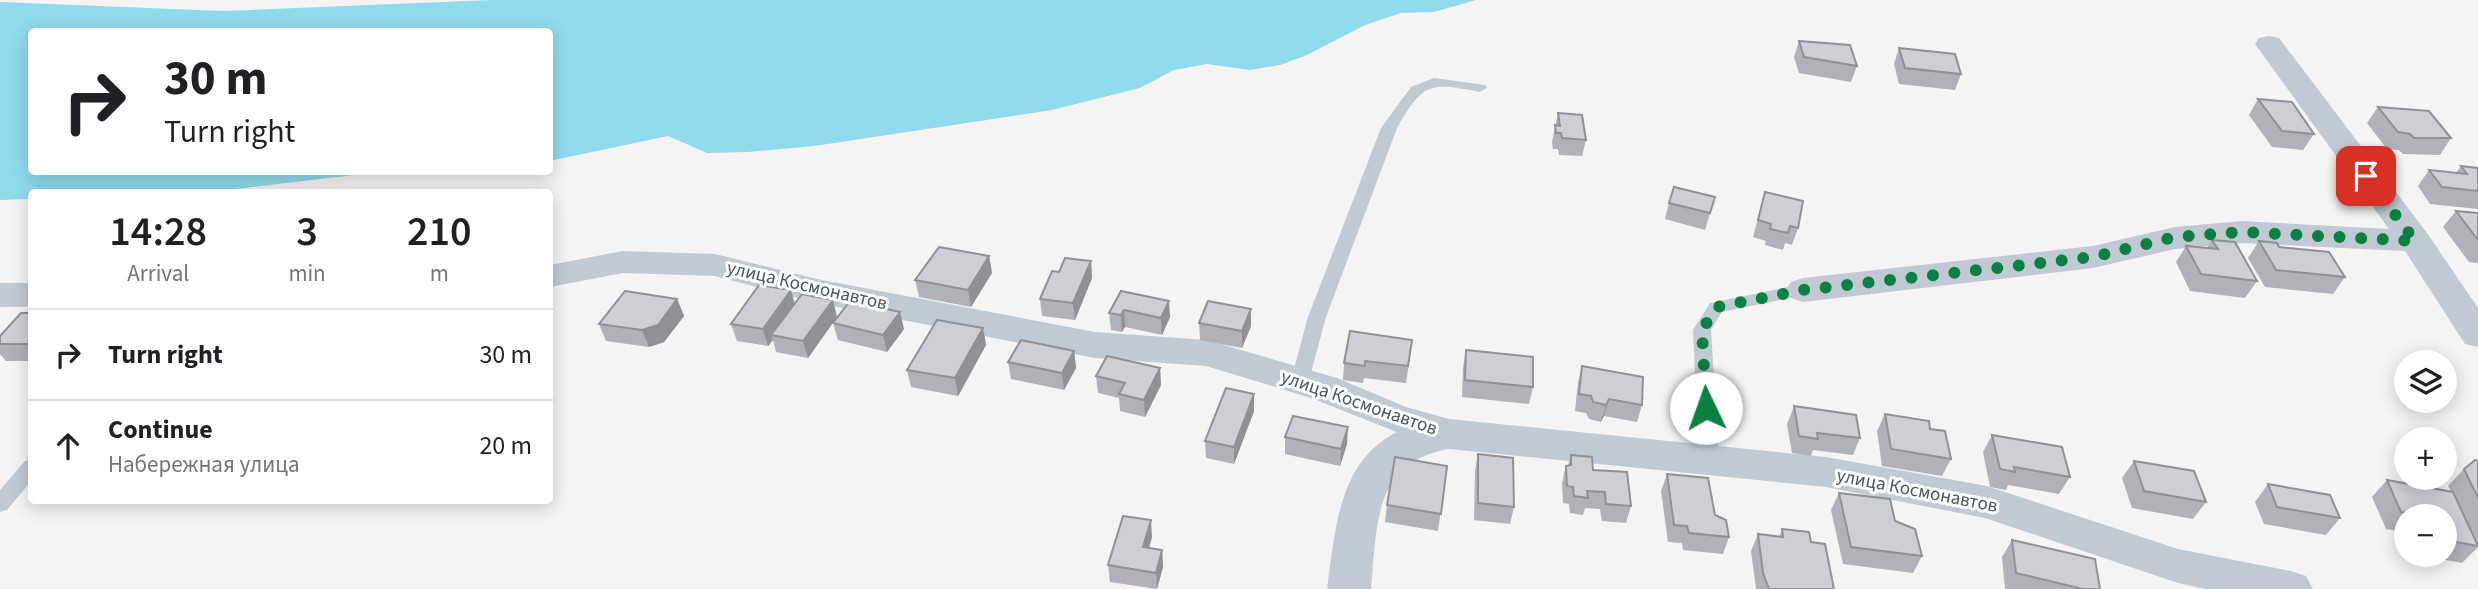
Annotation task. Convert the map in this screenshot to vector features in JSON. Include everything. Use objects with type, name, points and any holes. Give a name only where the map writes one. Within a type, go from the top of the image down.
[{"type":"street","points":[[2269,44],[2415,241],[2477,333]]},
{"type":"street","points":[[1803,290],[2093,257],[2175,237],[2229,233],[2415,241]]},
{"type":"street","name":"улица Космонавтов","points":[[553,275],[623,262],[715,265],[817,291],[1081,343],[1207,353],[1300,380],[1393,417],[1449,434],[1826,472],[1987,502],[2178,566],[2291,589]]},
{"type":"street","points":[[0,295],[28,295]]},
{"type":"street","points":[[1349,589],[1358,519],[1369,481],[1384,458],[1415,440],[1449,434]]},
{"type":"lane","points":[[1300,380],[1317,317],[1389,128],[1405,100],[1422,83],[1446,80],[1480,88]]},
{"type":"lane","points":[[1709,461],[1702,330],[1717,307],[1803,290]]},
{"type":"lane","points":[[0,505],[28,471]]},
{"type":"water","points":[[491,0],[1476,0],[1434,12],[1401,13],[1365,25],[1307,55],[1280,65],[1250,70],[1207,64],[1174,70],[1140,88],[1052,110],[814,146],[748,152],[707,153],[668,136],[554,160],[553,28],[28,28],[28,175],[354,175],[234,189],[28,189],[28,199],[0,200],[0,2],[223,11]]},
{"type":"building","points":[[1799,41],[1850,45],[1857,66],[1804,57]]},
{"type":"building","points":[[1899,48],[1955,54],[1961,74],[1905,68]]},
{"type":"building","points":[[2258,99],[2292,102],[2314,134],[2282,131]]},
{"type":"building","points":[[2378,107],[2429,111],[2451,138],[2414,138],[2410,134],[2398,132]]},
{"type":"building","points":[[1558,113],[1582,115],[1586,140],[1562,138],[1561,133],[1556,133],[1555,125],[1560,126]]},
{"type":"building","points":[[2461,166],[2478,168],[2478,191],[2442,187],[2429,170],[2467,174]]},
{"type":"building","points":[[1674,187],[1715,197],[1710,213],[1669,203]]},
{"type":"building","points":[[1765,192],[1803,201],[1798,228],[1790,226],[1788,233],[1770,229],[1771,224],[1758,220]]},
{"type":"building","points":[[2456,211],[2478,213],[2478,240]]},
{"type":"building","points":[[2212,240],[2235,242],[2257,281],[2201,274],[2186,246],[2218,249]]},
{"type":"building","points":[[2259,241],[2277,243],[2279,247],[2329,252],[2345,277],[2276,270]]},
{"type":"building","points":[[939,247],[989,256],[968,290],[915,280]]},
{"type":"building","points":[[1065,258],[1091,261],[1073,303],[1040,299],[1052,271],[1059,272]]},
{"type":"building","points":[[759,285],[791,290],[763,329],[731,324]]},
{"type":"building","points":[[625,291],[677,299],[658,325],[642,330],[599,324]]},
{"type":"building","points":[[1121,291],[1169,301],[1161,318],[1124,310],[1121,315],[1109,313]]},
{"type":"building","points":[[802,294],[833,300],[803,341],[771,335]]},
{"type":"building","points":[[850,301],[900,312],[883,335],[833,323]]},
{"type":"building","points":[[1208,301],[1251,309],[1242,331],[1199,323]]},
{"type":"building","points":[[21,313],[28,313],[28,344],[0,344],[0,336]]},
{"type":"building","points":[[937,320],[983,328],[955,378],[907,370]]},
{"type":"building","points":[[1350,331],[1412,340],[1408,366],[1365,361],[1365,366],[1344,363]]},
{"type":"building","points":[[1021,340],[1074,351],[1062,373],[1008,362]]},
{"type":"building","points":[[1466,350],[1533,357],[1533,387],[1465,380]]},
{"type":"building","points":[[1107,356],[1160,368],[1144,400],[1119,394],[1125,383],[1096,376]]},
{"type":"building","points":[[1582,366],[1643,377],[1642,405],[1609,399],[1606,405],[1593,402],[1591,396],[1579,394]]},
{"type":"building","points":[[1226,388],[1254,394],[1234,447],[1205,441]]},
{"type":"building","points":[[1794,406],[1856,415],[1860,438],[1817,433],[1818,439],[1799,436]]},
{"type":"building","points":[[1885,414],[1929,421],[1930,429],[1945,431],[1951,459],[1891,449]]},
{"type":"building","points":[[1293,416],[1348,427],[1341,449],[1285,437]]},
{"type":"building","points":[[1992,435],[2062,447],[2070,477],[2014,467],[2015,472],[2000,469]]},
{"type":"building","points":[[1478,454],[1513,458],[1514,507],[1478,503]]},
{"type":"building","points":[[1571,455],[1592,457],[1593,470],[1627,472],[1631,506],[1606,504],[1605,492],[1587,491],[1588,498],[1574,496],[1573,487],[1567,486],[1566,466],[1571,465]]},
{"type":"building","points":[[1395,457],[1447,466],[1441,514],[1387,505]]},
{"type":"building","points":[[2475,460],[2478,461],[2478,498],[2464,469]]},
{"type":"building","points":[[2134,461],[2194,471],[2206,502],[2144,491]]},
{"type":"building","points":[[1667,474],[1708,478],[1715,515],[1726,520],[1729,537],[1689,533],[1687,526],[1674,525]]},
{"type":"building","points":[[2387,480],[2394,481],[2394,490],[2453,492],[2478,546],[2457,542],[2457,504],[2398,504]]},
{"type":"building","points":[[2268,484],[2330,495],[2340,518],[2277,507]]},
{"type":"building","points":[[1839,493],[1890,499],[1895,521],[1915,529],[1922,556],[1851,547]]},
{"type":"building","points":[[1123,516],[1151,520],[1143,547],[1162,550],[1156,573],[1108,565]]},
{"type":"building","points":[[1782,529],[1809,532],[1811,542],[1825,544],[1834,589],[1769,589],[1763,573],[1758,534],[1783,537]]},
{"type":"building","points":[[2012,540],[2095,559],[2100,589],[2083,589],[2016,573]]},
{"type":"route","points":[[1706,408],[1702,330],[1717,307],[1803,290],[2093,257],[2175,237],[2242,232],[2415,241],[2366,176]]}]
